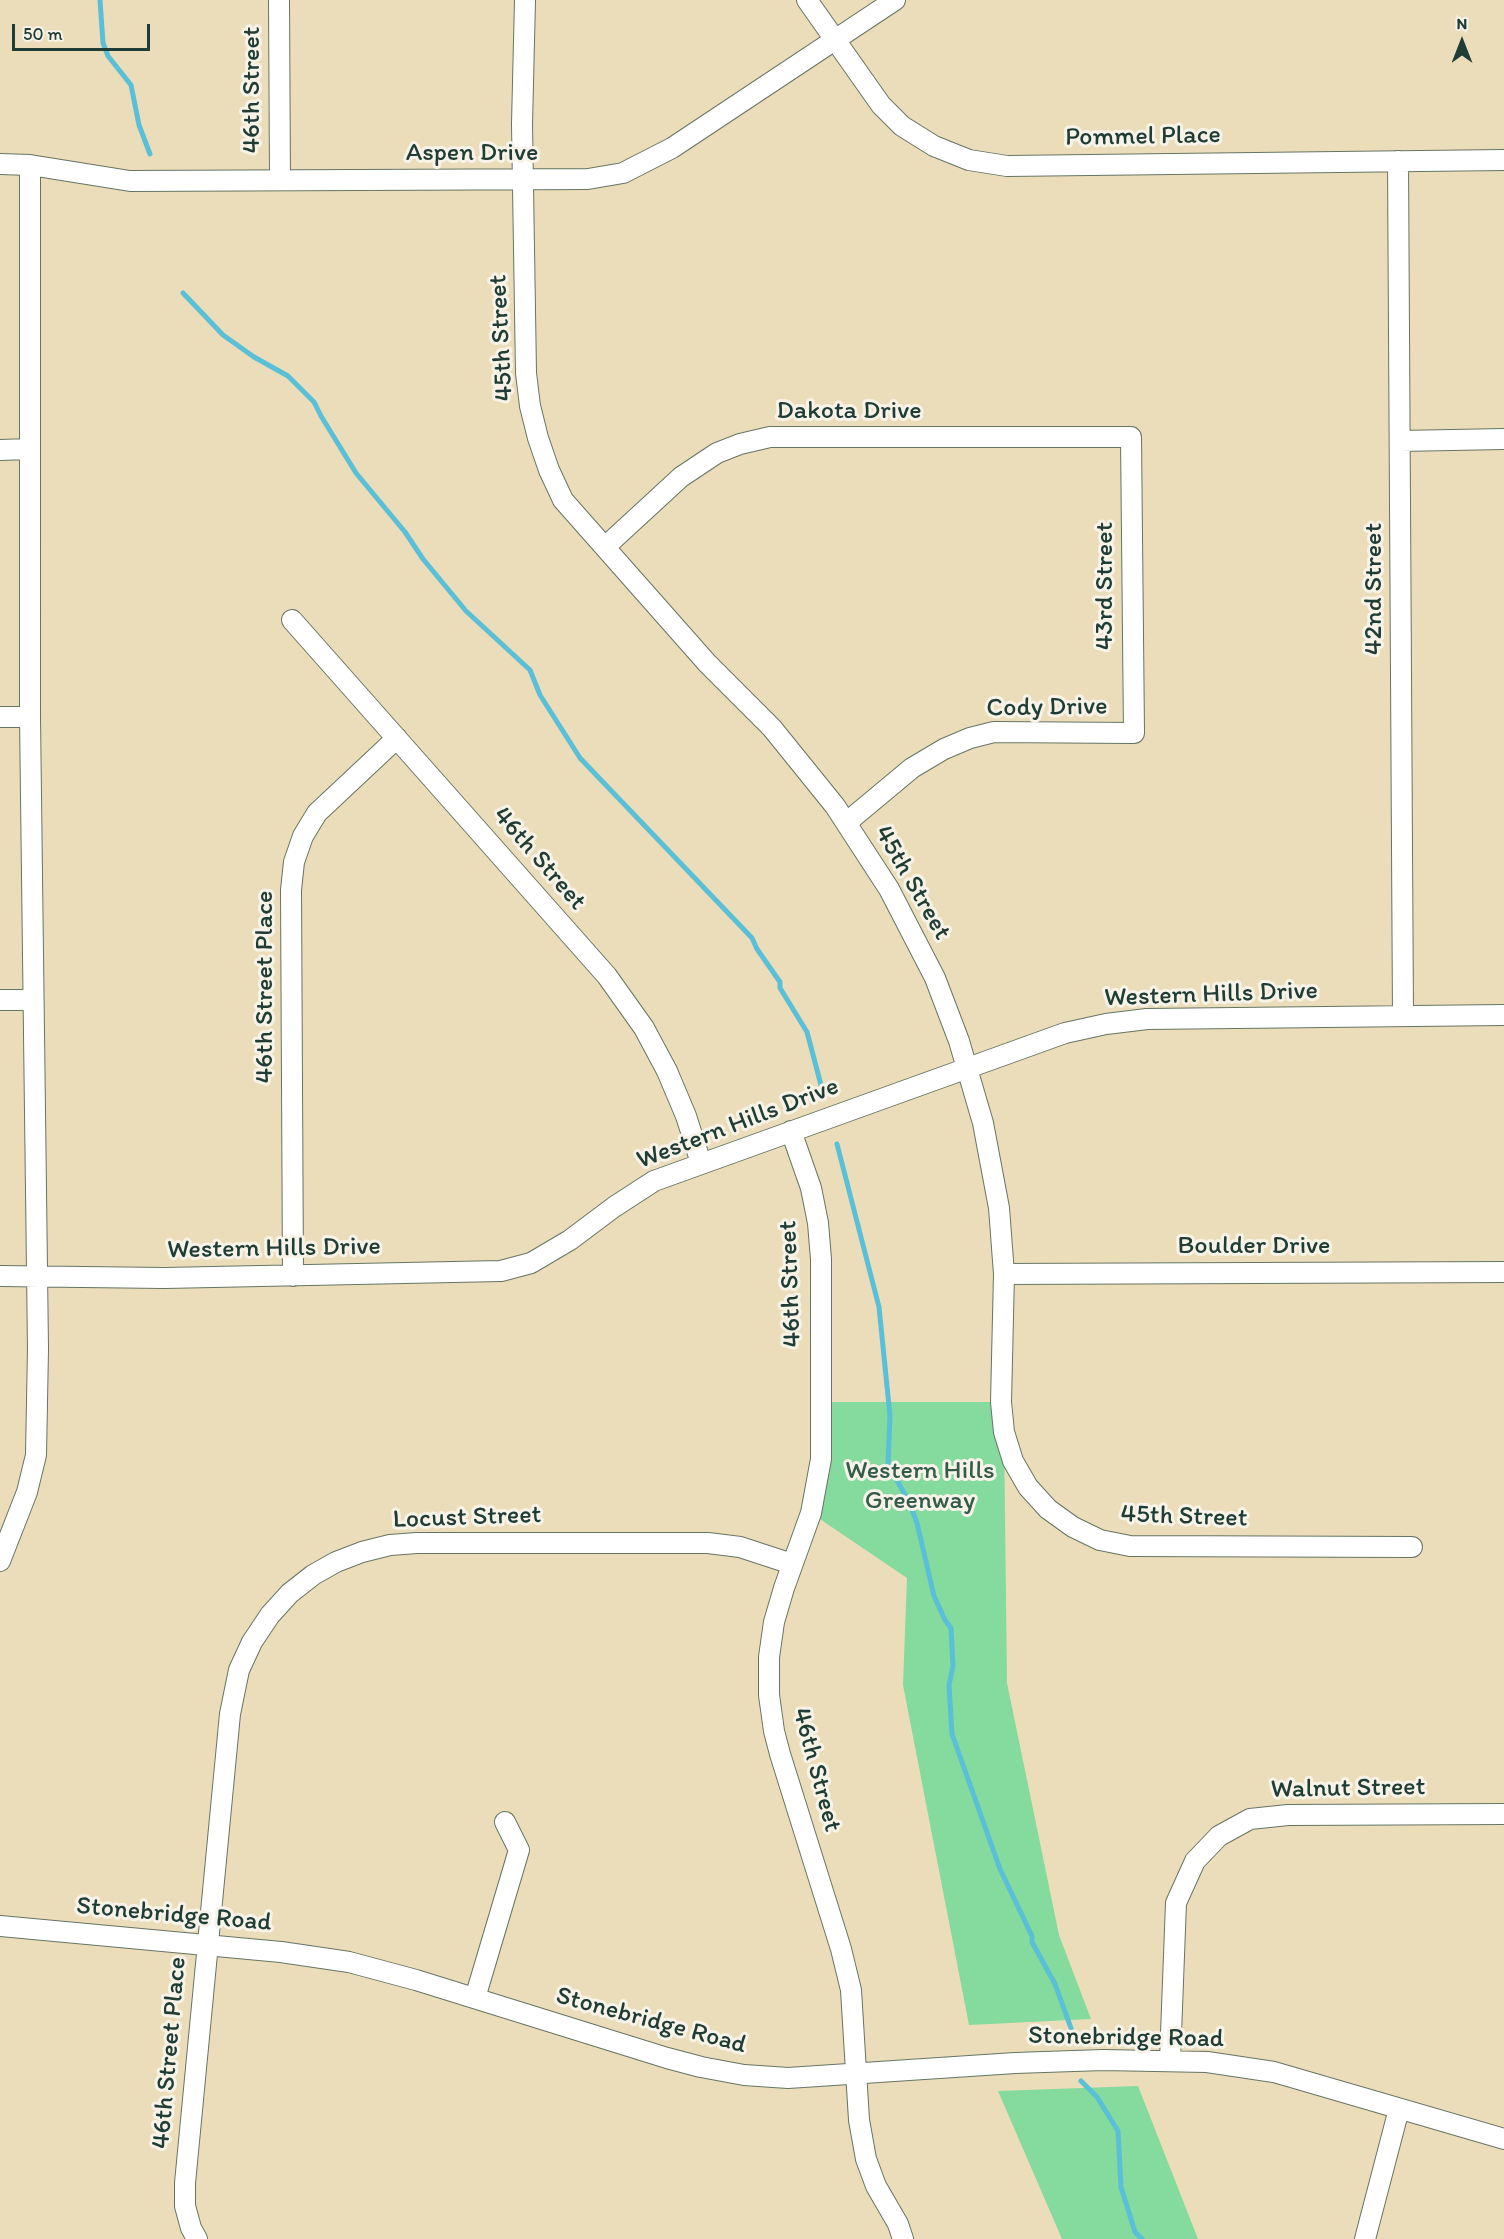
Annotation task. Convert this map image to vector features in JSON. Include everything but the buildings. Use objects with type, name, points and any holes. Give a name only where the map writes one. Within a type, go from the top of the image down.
[{"type":"street","name":"46th Street","points":[[279,0],[279,180]]},
{"type":"street","name":"45th Street","points":[[525,0],[522,124],[526,373],[530,406],[538,438],[563,500],[707,663],[772,728],[835,806],[889,889],[935,978],[959,1041],[984,1123],[999,1208],[1004,1274],[1001,1402],[1004,1432],[1013,1461],[1028,1487],[1048,1509],[1072,1527],[1100,1540],[1130,1546],[1412,1547]]},
{"type":"street","name":"Pommel Place","points":[[807,0],[881,105],[902,126],[934,146],[969,160],[1007,166],[1504,160]]},
{"type":"street","name":"Aspen Drive","points":[[0,164],[30,165],[130,181],[588,179],[623,173],[672,148],[895,0]]},
{"type":"street","name":"42nd Street","points":[[1398,161],[1403,1016]]},
{"type":"street","points":[[0,1561],[27,1492],[36,1455],[38,1349],[30,717],[30,165]]},
{"type":"street","name":"Dakota Drive","points":[[604,547],[681,477],[717,453],[750,441],[770,437],[1131,437]]},
{"type":"street","name":"43rd Street","points":[[1131,437],[1134,733]]},
{"type":"street","points":[[1400,441],[1504,439]]},
{"type":"street","points":[[0,450],[30,449]]},
{"type":"street","name":"46th Street","points":[[292,620],[607,976],[644,1028],[667,1071],[683,1107],[701,1163]]},
{"type":"street","points":[[0,717],[30,717]]},
{"type":"street","name":"Cody Drive","points":[[846,823],[912,768],[944,749],[970,738],[994,732],[1134,733]]},
{"type":"street","name":"46th Street Place","points":[[293,1276],[291,890],[294,862],[303,836],[317,813],[397,738]]},
{"type":"street","points":[[0,1000],[33,1000]]},
{"type":"street","name":"Western Hills Drive","points":[[0,1276],[293,1276],[501,1271],[531,1263],[570,1240],[654,1181],[1065,1033],[1106,1024],[1147,1019],[1504,1016]]},
{"type":"street","name":"46th Street","points":[[791,1131],[811,1188],[818,1223],[821,1258],[820,1459],[811,1513],[774,1622],[769,1656],[769,1695],[780,1754],[838,1938],[848,1980],[855,2027],[860,2130],[866,2159],[876,2186],[898,2224],[903,2239]]},
{"type":"street","name":"Boulder Drive","points":[[1004,1274],[1504,1272]]},
{"type":"street","name":"Locust Street","points":[[230,1714],[239,1670],[252,1642],[270,1615],[290,1593],[313,1575],[336,1562],[362,1552],[390,1545],[417,1543],[708,1543],[740,1547],[792,1564]]},
{"type":"street","name":"46th Street Place","points":[[196,2239],[185,2205],[185,2183],[230,1714]]},
{"type":"street","name":"Walnut Street","points":[[1170,2060],[1176,1904],[1195,1861],[1219,1836],[1250,1818],[1288,1815],[1504,1814]]},
{"type":"street","points":[[475,1998],[519,1850],[505,1822]]},
{"type":"street","name":"Stonebridge Road","points":[[0,1926],[281,1952],[349,1962],[701,2067],[744,2075],[788,2078],[1015,2063],[1170,2060],[1207,2062],[1274,2072],[1504,2139]]},
{"type":"street","points":[[1365,2239],[1399,2109]]},
{"type":"green space","name":"Western Hills Greenway","points":[[821,1402],[1001,1402],[1004,1432],[1007,1683],[1059,1935],[1091,2019],[969,2025],[903,1685],[907,1578],[811,1513]]},
{"type":"green space","points":[[1138,2086],[1198,2239],[1062,2239],[998,2091]]},
{"type":"waterway","points":[[100,0],[103,43],[108,56],[131,85],[139,125],[150,154]]},
{"type":"waterway","points":[[183,293],[223,335],[254,357],[288,376],[314,402],[356,473],[405,532],[423,559],[466,611],[530,670],[540,695],[580,758],[752,938],[780,982],[780,988],[807,1032],[821,1085]]},
{"type":"waterway","points":[[837,1144],[879,1307],[890,1416],[888,1464],[909,1502],[917,1523],[934,1596],[951,1628],[953,1666],[949,1685],[952,1734],[1000,1869],[1032,1936],[1032,1942],[1055,1984],[1076,2042]]},
{"type":"waterway","points":[[1081,2081],[1097,2097],[1118,2131],[1121,2187],[1135,2232],[1142,2239]]}]
